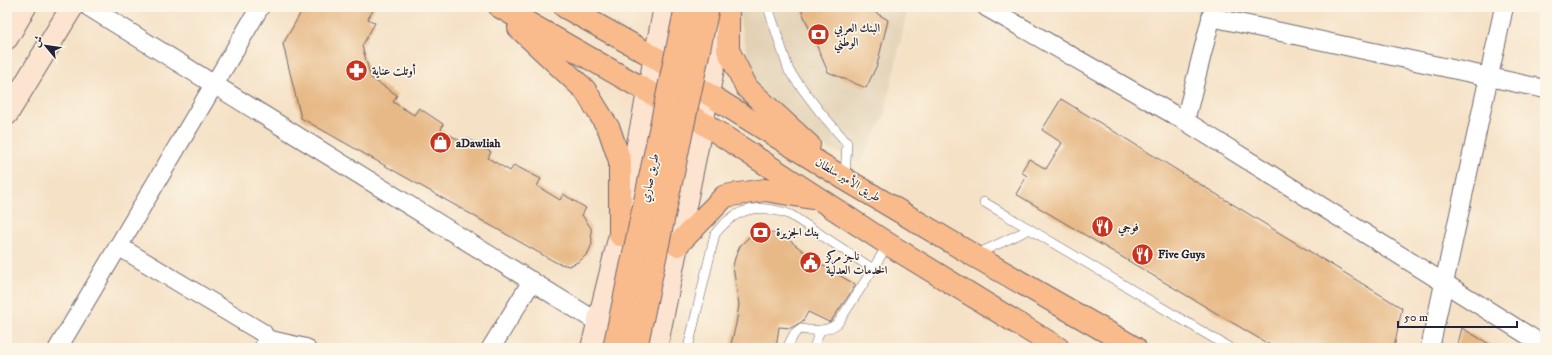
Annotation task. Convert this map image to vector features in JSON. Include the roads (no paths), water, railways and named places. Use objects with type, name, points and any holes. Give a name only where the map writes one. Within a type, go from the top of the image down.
[{"type":"main road","points":[[7,38],[25,7]]},
{"type":"main road","points":[[7,114],[72,7]]},
{"type":"main road","points":[[497,7],[586,90],[609,129],[620,160],[620,235]]},
{"type":"main road","points":[[500,7],[703,123],[888,244],[1058,348]]},
{"type":"main road","name":"طريق الأمير سلطان","points":[[566,7],[656,58],[708,94],[845,179],[973,255],[1135,348]]},
{"type":"main road","points":[[592,348],[620,235],[665,7]]},
{"type":"main road","points":[[681,7],[690,17],[694,18],[714,7]]},
{"type":"main road","name":"طريق صاري","points":[[614,348],[686,7]]},
{"type":"main road","name":"طريق صاري","points":[[636,348],[708,7]]},
{"type":"main road","points":[[656,348],[727,7]]},
{"type":"main road","points":[[727,7],[728,50],[747,88],[845,179]]},
{"type":"main road","points":[[620,235],[650,157],[656,148],[668,147],[679,154],[682,162],[677,245]]},
{"type":"main road","points":[[677,245],[725,196],[765,190],[822,200]]},
{"type":"street","points":[[89,7],[599,323]]},
{"type":"street","points":[[58,348],[260,7]]},
{"type":"street","points":[[986,7],[1185,121],[1545,346]]},
{"type":"street","points":[[1430,348],[1504,7]]},
{"type":"street","points":[[1185,121],[1212,12],[1545,90]]},
{"type":"street","points":[[118,246],[263,333],[265,343],[298,345],[306,348]]},
{"type":"street","points":[[491,348],[532,281]]},
{"type":"lane","points":[[768,7],[789,71],[820,112],[847,143],[845,179]]},
{"type":"lane","points":[[984,202],[1230,348]]},
{"type":"lane","points":[[688,348],[715,234],[724,222],[739,212],[757,208],[776,209],[791,215],[873,269]]},
{"type":"lane","points":[[973,255],[1030,229]]},
{"type":"lane","points":[[787,348],[794,334],[800,329],[812,331],[820,330],[832,328],[838,323],[888,244]]},
{"type":"lane","points":[[814,348],[820,330]]},
{"type":"place","name":"البنك العربي الوطني","points":[[819,35]]},
{"type":"place","name":"أوتلت عناية","points":[[356,71]]},
{"type":"place","name":"aDawliah","points":[[441,143]]},
{"type":"place","name":"فوجي","points":[[1103,227]]},
{"type":"place","name":"بنك الجزيرة","points":[[761,232]]},
{"type":"place","name":"Five Guys","points":[[1143,254]]},
{"type":"place","name":"ناجز مركز الخدمات العدلية","points":[[810,263]]}]
